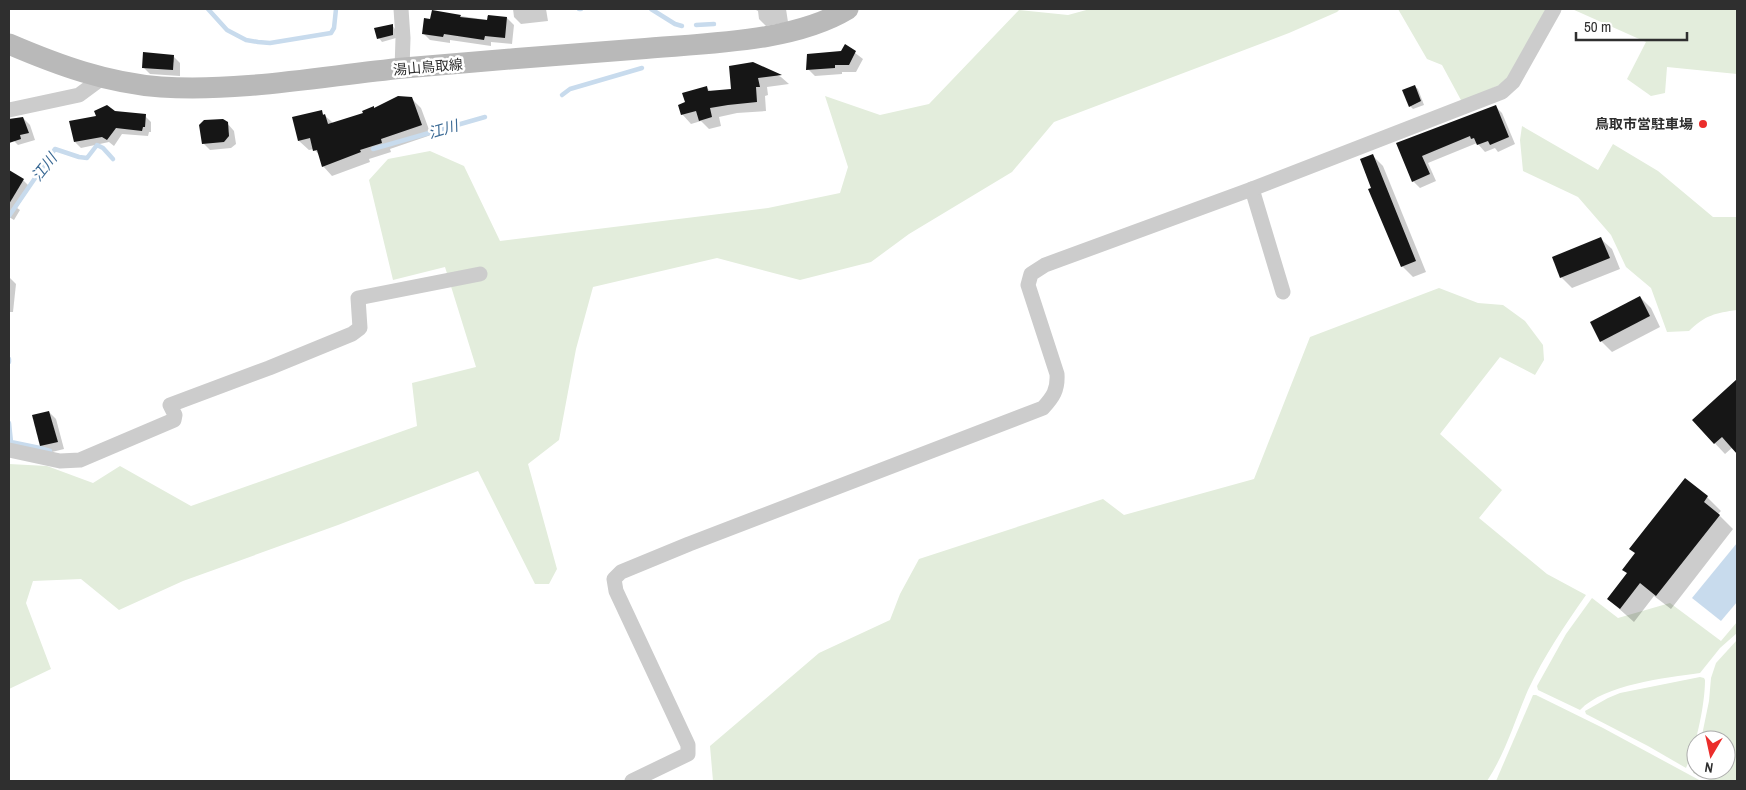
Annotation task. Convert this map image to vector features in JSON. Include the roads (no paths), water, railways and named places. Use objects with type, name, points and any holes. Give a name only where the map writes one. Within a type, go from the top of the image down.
[{"type":"main road","name":"湯山鳥取線","points":[[9,44],[44,59],[120,82],[162,87],[214,87],[695,44],[764,36],[808,27],[848,9]]},
{"type":"street","points":[[401,9],[403,38],[402,69]]},
{"type":"street","points":[[632,781],[679,760],[688,754],[688,745],[616,592],[614,579],[620,572],[1042,408],[1053,398],[1058,386],[1057,374],[1028,285],[1031,274],[1045,265],[1252,189],[1502,92],[1513,82],[1554,9]]},
{"type":"street","points":[[9,110],[79,95],[102,78]]},
{"type":"street","points":[[1252,189],[1282,292]]},
{"type":"street","points":[[9,450],[60,461],[80,460],[174,420],[175,415],[170,405],[269,368],[352,334],[360,328],[358,298],[480,274]]},
{"type":"water","points":[[1737,543],[1737,602],[1721,621],[1692,598]]},
{"type":"waterway","points":[[208,9],[227,30],[246,40],[270,43],[331,33],[334,28],[336,9]]},
{"type":"waterway","points":[[651,9],[675,24],[682,26]]},
{"type":"waterway","points":[[696,25],[714,24]]},
{"type":"waterway","name":"江川","points":[[562,95],[570,89],[642,68]]},
{"type":"waterway","name":"江川","points":[[373,149],[485,117]]},
{"type":"waterway","name":"江川","points":[[9,216],[55,149],[87,158],[97,145],[103,148],[113,159]]},
{"type":"waterway","points":[[9,423],[11,442],[50,451]]},
{"type":"place","name":"鳥取市営駐車場","points":[[1703,124]]}]
